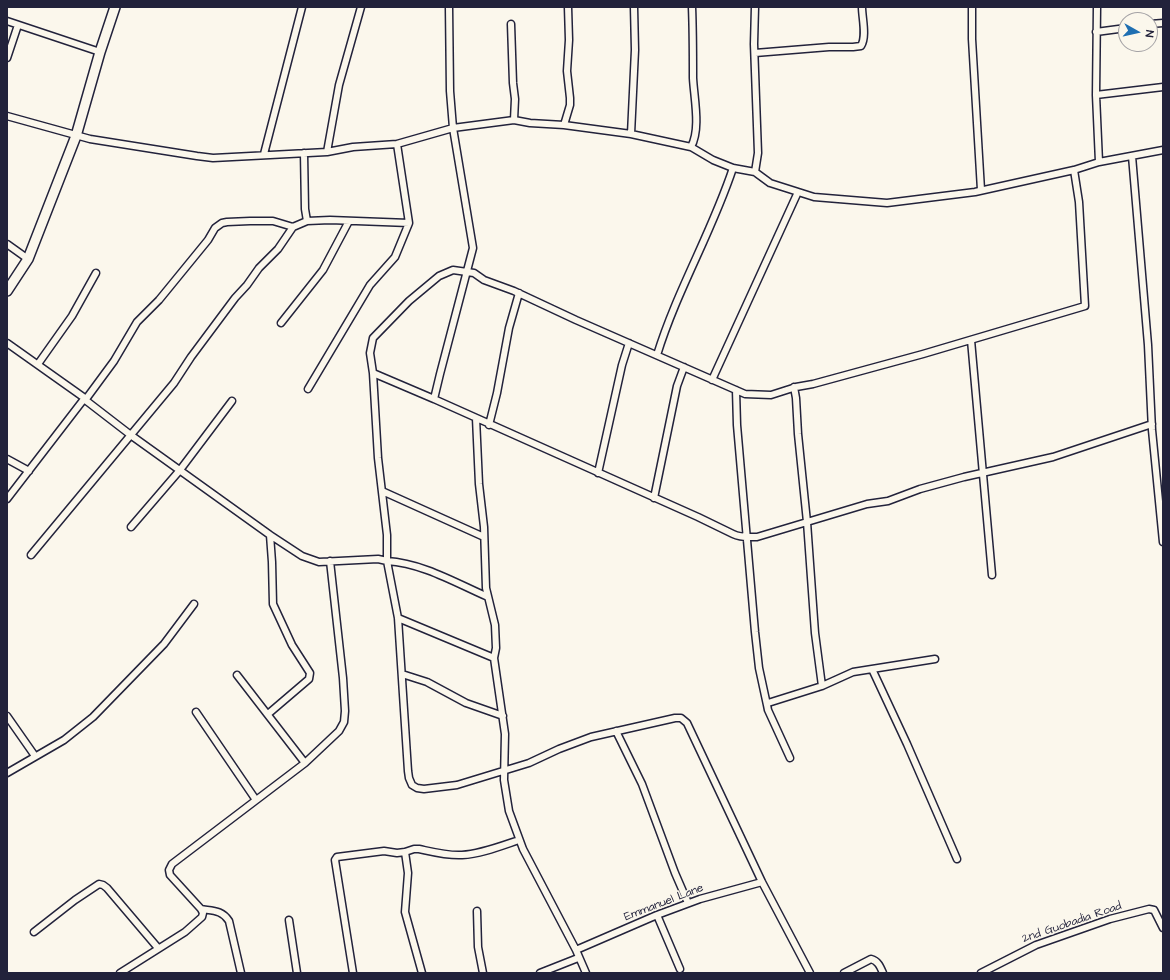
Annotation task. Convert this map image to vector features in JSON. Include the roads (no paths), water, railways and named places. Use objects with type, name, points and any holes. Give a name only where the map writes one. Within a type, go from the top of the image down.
[{"type":"street","points":[[7,291],[28,259],[76,136],[100,52],[115,7]]},
{"type":"street","points":[[264,154],[302,7]]},
{"type":"street","points":[[327,152],[340,84],[361,7]]},
{"type":"street","points":[[434,399],[473,248],[453,128],[450,91],[449,7]]},
{"type":"street","points":[[564,125],[570,105],[566,71],[569,40],[568,7]]},
{"type":"street","points":[[631,134],[635,50],[634,7]]},
{"type":"street","points":[[691,147],[694,141],[696,122],[692,7]]},
{"type":"street","points":[[755,7],[758,153],[755,172]]},
{"type":"street","points":[[755,53],[861,46],[864,33],[862,7]]},
{"type":"street","points":[[972,7],[972,39],[981,190]]},
{"type":"street","points":[[1097,7],[1096,95],[1099,162]]},
{"type":"street","points":[[7,21],[100,52]]},
{"type":"street","points":[[511,24],[515,99],[514,120]]},
{"type":"street","points":[[7,58],[18,25]]},
{"type":"street","points":[[1096,32],[1118,29]]},
{"type":"street","points":[[1096,95],[1163,87]]},
{"type":"street","points":[[7,116],[76,136],[213,158],[264,154],[327,152],[354,147],[397,144],[453,128],[514,120],[631,134],[691,147],[713,160],[734,168],[755,172],[770,183],[814,197],[887,203],[981,190],[1074,170],[1099,162],[1163,150]]},
{"type":"street","points":[[308,389],[370,285],[395,257],[409,223],[397,144]]},
{"type":"street","points":[[304,153],[305,209],[307,221]]},
{"type":"street","points":[[1132,156],[1148,345],[1152,424],[1163,542]]},
{"type":"street","points":[[657,355],[666,325],[724,197],[734,168]]},
{"type":"street","points":[[810,973],[762,882],[684,720],[678,717],[592,737],[559,749],[529,763],[457,785],[424,789],[417,788],[412,784],[408,771],[398,618],[387,561],[387,535],[378,458],[373,373],[370,353],[373,338],[409,301],[439,276],[453,270],[474,273],[484,280],[519,293],[555,311],[684,366],[745,394],[771,395],[794,387],[813,384],[923,354],[1085,306],[1079,202],[1074,170]]},
{"type":"street","points":[[712,380],[798,192]]},
{"type":"street","points":[[31,555],[174,384],[191,357],[235,298],[247,285],[259,268],[278,249],[293,227],[307,221],[330,220],[409,223]]},
{"type":"street","points":[[7,499],[114,361],[137,322],[159,300],[208,240],[215,228],[227,222],[250,221],[273,221],[293,227]]},
{"type":"street","points":[[280,323],[323,270],[349,221]]},
{"type":"street","points":[[7,244],[28,259]]},
{"type":"street","points":[[38,364],[72,316],[96,272]]},
{"type":"street","points":[[489,424],[497,393],[509,328],[519,293]]},
{"type":"street","points":[[971,340],[992,575]]},
{"type":"street","points":[[598,473],[622,365],[629,342]]},
{"type":"street","points":[[7,343],[38,364],[132,436],[270,535],[302,556],[312,560],[330,561],[378,559],[401,562],[426,570],[488,597]]},
{"type":"street","points":[[654,498],[677,386],[684,366]]},
{"type":"street","points":[[373,373],[698,517],[738,537],[757,536],[867,504],[888,500],[920,489],[964,477],[983,474],[1053,457],[1152,424]]},
{"type":"street","points":[[794,387],[807,522],[815,633],[822,686]]},
{"type":"street","points":[[736,390],[737,426],[759,668],[768,710],[790,758]]},
{"type":"street","points":[[130,527],[180,470],[232,401]]},
{"type":"street","points":[[476,418],[486,588],[495,625],[496,648],[494,658],[505,734],[503,770],[509,811],[522,849],[576,950],[578,958],[586,973]]},
{"type":"street","points":[[7,460],[29,471]]},
{"type":"street","points":[[382,491],[484,537]]},
{"type":"street","points":[[268,714],[309,679],[310,676],[310,673],[292,645],[273,604],[270,535]]},
{"type":"street","points":[[120,973],[185,932],[200,919],[203,913],[170,875],[169,870],[172,864],[305,763],[340,730],[344,722],[345,711],[343,678],[330,561]]},
{"type":"street","points":[[7,773],[64,740],[93,717],[164,644],[194,604]]},
{"type":"street","points":[[398,618],[494,658]]},
{"type":"street","points":[[767,705],[768,703],[822,686],[853,672],[935,659]]},
{"type":"street","points":[[872,669],[907,744],[957,859]]},
{"type":"street","points":[[402,674],[427,682],[466,703],[503,716]]},
{"type":"street","points":[[237,675],[305,763]]},
{"type":"street","points":[[196,712],[256,800]]},
{"type":"street","points":[[7,716],[35,756]]},
{"type":"street","points":[[616,731],[642,784],[675,873],[688,903]]},
{"type":"street","points":[[353,973],[335,860],[337,857],[384,851],[397,853],[414,849],[450,855],[462,855],[472,854],[519,840]]},
{"type":"street","points":[[405,852],[408,873],[405,912],[422,973]]},
{"type":"street","name":"Emmanuel Lane","points":[[576,950],[688,903],[762,882]]},
{"type":"street","points":[[34,932],[75,900],[99,884],[103,884],[158,948]]},
{"type":"street","points":[[201,909],[226,915],[229,921],[240,973]]},
{"type":"street","name":"2nd Guobadia Road","points":[[981,973],[1036,945],[1110,919],[1149,909],[1154,910],[1163,928]]},
{"type":"street","points":[[477,911],[478,947],[483,973]]},
{"type":"street","points":[[657,915],[680,969]]},
{"type":"street","points":[[289,920],[297,973]]},
{"type":"street","points":[[540,973],[578,958]]},
{"type":"street","points":[[844,973],[871,959],[875,960],[879,964],[883,973]]}]
